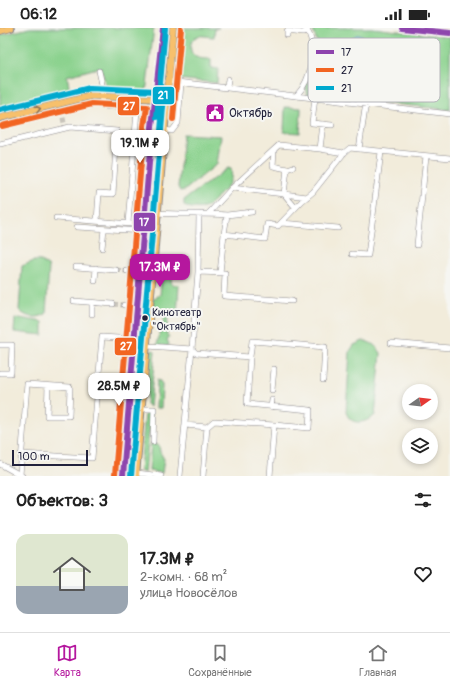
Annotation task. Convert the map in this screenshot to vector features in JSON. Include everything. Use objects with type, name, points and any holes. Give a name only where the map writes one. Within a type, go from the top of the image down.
[{"type":"main road","points":[[0,31],[11,28]]},
{"type":"main road","points":[[123,476],[152,127],[163,28]]},
{"type":"main road","points":[[136,475],[173,28]]},
{"type":"main road","points":[[402,28],[447,31]]},
{"type":"main road","points":[[0,118],[91,96],[166,99]]},
{"type":"street","points":[[287,35],[288,31],[302,33],[308,29]]},
{"type":"street","points":[[99,71],[103,89],[101,106],[137,109]]},
{"type":"street","points":[[297,95],[300,92],[308,74]]},
{"type":"street","points":[[227,87],[228,79]]},
{"type":"street","points":[[168,81],[308,97]]},
{"type":"street","points":[[164,130],[172,130],[178,123],[181,83]]},
{"type":"street","points":[[128,223],[138,98]]},
{"type":"street","points":[[315,102],[312,123],[332,125]]},
{"type":"street","points":[[345,102],[450,114]]},
{"type":"street","points":[[359,149],[365,109],[367,105]]},
{"type":"street","points":[[320,149],[323,124]]},
{"type":"street","points":[[0,144],[70,127],[117,131],[113,194],[99,193],[97,221]]},
{"type":"street","points":[[209,213],[232,188],[279,145],[344,153]]},
{"type":"street","points":[[224,234],[265,239],[267,224],[278,226],[282,223],[295,207],[312,192],[344,153],[350,148],[450,158]]},
{"type":"street","points":[[274,150],[273,166],[287,168],[293,167]]},
{"type":"street","points":[[352,254],[368,255],[381,152]]},
{"type":"street","points":[[417,245],[426,156]]},
{"type":"street","points":[[287,168],[284,194],[295,207]]},
{"type":"street","points":[[232,188],[307,196]]},
{"type":"street","points":[[158,213],[199,215],[209,213],[226,215],[252,212]]},
{"type":"street","points":[[180,476],[198,272],[199,215]]},
{"type":"street","points":[[220,273],[226,215]]},
{"type":"street","points":[[56,218],[128,223],[144,228]]},
{"type":"street","points":[[282,223],[338,228]]},
{"type":"street","points":[[77,227],[104,229],[144,228]]},
{"type":"street","points":[[102,248],[104,229]]},
{"type":"street","points":[[77,267],[116,270]]},
{"type":"street","points":[[95,281],[96,268]]},
{"type":"street","points":[[127,271],[140,272]]},
{"type":"street","points":[[198,272],[225,273],[224,296],[292,301]]},
{"type":"street","points":[[74,301],[113,304]]},
{"type":"street","points":[[92,303],[92,314]]},
{"type":"street","points":[[124,305],[137,307]]},
{"type":"street","points":[[21,454],[92,458],[102,337],[134,339]]},
{"type":"street","points":[[203,476],[207,427],[214,421],[309,428],[310,410],[247,404],[252,341],[325,347],[323,380]]},
{"type":"street","points":[[391,343],[450,348]]},
{"type":"street","points":[[0,345],[12,345],[11,374],[0,373]]},
{"type":"street","points":[[147,346],[192,349],[196,353],[250,357]]},
{"type":"street","points":[[272,390],[274,369]]},
{"type":"street","points":[[0,464],[19,475],[27,384],[70,387],[69,416],[47,416],[48,386]]},
{"type":"street","points":[[271,406],[272,400]]},
{"type":"street","points":[[142,409],[154,410],[153,442]]},
{"type":"street","points":[[185,425],[207,427]]},
{"type":"street","points":[[270,476],[274,425]]},
{"type":"street","points":[[136,475],[161,476]]},
{"type":"green space","points":[[30,28],[154,28],[146,93],[107,91],[101,67],[67,76],[71,96],[0,114],[0,35]]},
{"type":"green space","points":[[182,28],[215,28],[214,37],[198,36],[191,43],[191,49],[193,55],[196,57],[201,59],[211,59],[211,68],[218,69],[217,83],[177,79]]},
{"type":"green space","points":[[312,28],[372,28],[450,37],[450,110],[379,102],[440,102],[440,38],[316,38]]},
{"type":"green space","points":[[308,83],[308,94],[306,90],[306,85]]},
{"type":"green space","points":[[285,107],[301,108],[300,133],[284,132]]},
{"type":"green space","points":[[156,134],[161,135],[133,476],[127,476]]},
{"type":"green space","points":[[183,134],[221,136],[217,164],[185,190],[180,191],[178,187]]},
{"type":"green space","points":[[228,168],[231,169],[232,174],[230,183],[225,190],[209,204],[204,208],[186,207],[184,205],[184,200]]},
{"type":"green space","points":[[34,261],[41,261],[49,267],[46,314],[43,316],[32,317],[25,315],[19,310],[22,266]]},
{"type":"green space","points":[[162,272],[172,273],[171,284],[179,285],[177,315],[168,314],[166,333],[169,337],[167,340],[169,344],[168,346],[157,345],[160,332],[162,332],[164,316],[159,315],[152,310],[153,299],[160,295]]},
{"type":"green space","points":[[19,318],[43,322],[43,335],[14,332],[15,319]]},
{"type":"green space","points":[[363,341],[374,345],[381,353],[375,415],[363,422],[355,422],[348,417],[346,412],[350,351],[354,345]]},
{"type":"green space","points":[[154,350],[150,407],[146,404],[150,351]]},
{"type":"green space","points":[[157,380],[160,381],[162,385],[161,408],[156,408]]},
{"type":"green space","points":[[148,412],[151,413],[145,473],[140,471],[145,414]]},
{"type":"green space","points":[[151,444],[159,445],[160,452],[164,459],[162,473],[149,471]]},
{"type":"water","points":[[356,35],[362,35],[364,38],[353,38]]},
{"type":"tunnel","points":[[60,103],[65,128]]},
{"type":"tunnel","points":[[116,270],[127,271]]},
{"type":"tunnel","points":[[113,304],[124,305]]},
{"type":"transit line","name":"17","points":[[123,476],[152,127],[163,28]]},
{"type":"transit line","name":"21","points":[[157,117],[165,28]]},
{"type":"transit line","name":"17","points":[[402,28],[450,33]]},
{"type":"transit line","name":"27","points":[[173,119],[181,29]]},
{"type":"transit line","name":"21","points":[[0,110],[90,88],[157,91],[164,96],[131,476]]},
{"type":"transit line","name":"27","points":[[2,126],[92,104],[147,107],[144,126],[115,475]]},
{"type":"place","name":"Октябрь","points":[[215,113]]},
{"type":"place","name":"Кинотеатр \"Октябрь\"","points":[[145,318]]}]
